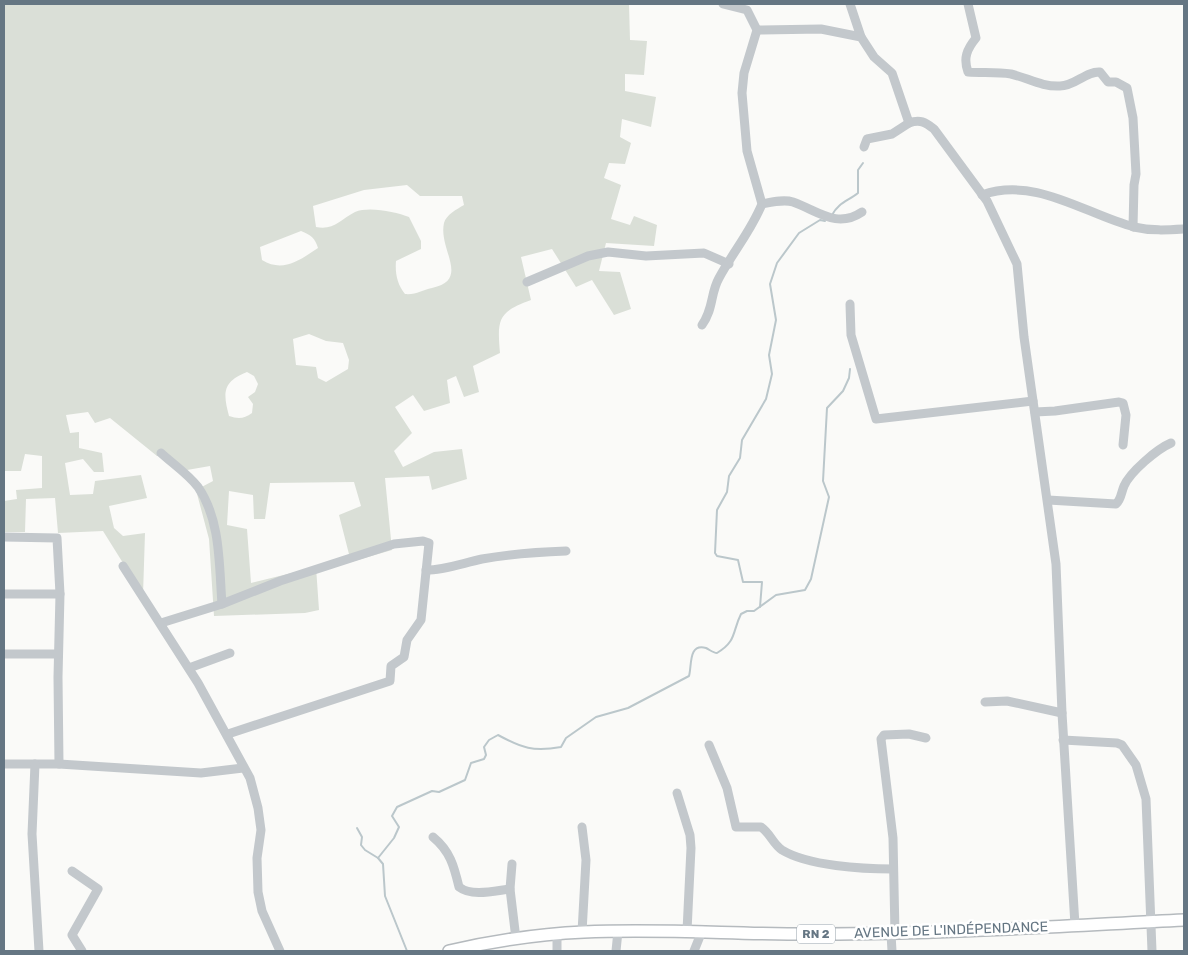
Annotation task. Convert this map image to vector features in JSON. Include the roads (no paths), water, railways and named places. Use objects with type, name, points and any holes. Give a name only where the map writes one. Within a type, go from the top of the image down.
[{"type":"main road","name":"AVENUE DE L'INDÉPENDANCE","points":[[449,951],[516,939],[582,932],[702,931],[795,934],[893,934],[1184,920]]},
{"type":"street","points":[[702,325],[709,316],[716,286],[762,204],[747,152],[742,92],[744,73],[756,30],[748,7],[723,4]]},
{"type":"street","points":[[850,4],[861,37],[874,57],[892,73],[909,123]]},
{"type":"street","points":[[968,4],[976,38],[969,47],[964,62],[968,72],[1010,74],[1033,82],[1061,86],[1072,84],[1095,72],[1100,72],[1108,82],[1116,82],[1127,88],[1133,118],[1136,174],[1133,227]]},
{"type":"street","points":[[756,30],[821,29],[861,37]]},
{"type":"street","points":[[864,147],[867,139],[892,134],[909,123],[918,120],[926,122],[934,128],[982,196],[1017,264],[1024,337],[1056,564],[1062,713],[1075,925]]},
{"type":"street","points":[[982,196],[993,192],[1033,191],[1133,227],[1159,230],[1184,229]]},
{"type":"street","points":[[762,204],[792,202],[833,220],[842,220],[862,212]]},
{"type":"street","points":[[527,282],[588,256],[608,252],[646,256],[704,253],[729,264]]},
{"type":"street","points":[[850,304],[851,335],[876,419],[903,414],[1033,401]]},
{"type":"street","points":[[1035,412],[1119,402],[1123,404],[1126,415],[1124,445]]},
{"type":"street","points":[[1048,500],[1116,504],[1119,502],[1124,486],[1136,470],[1162,447],[1171,443]]},
{"type":"street","points":[[160,453],[198,488],[213,521],[222,604]]},
{"type":"street","points":[[4,537],[57,538],[60,594],[58,654],[59,764]]},
{"type":"street","points":[[162,623],[222,604],[280,581],[394,544],[423,541],[429,543],[421,620],[407,640],[404,657],[391,666],[390,681],[228,734]]},
{"type":"street","points":[[426,570],[533,552],[566,551]]},
{"type":"street","points":[[123,566],[162,623],[189,668],[228,734],[242,768],[250,778],[258,808],[261,830],[257,858],[260,905],[280,951]]},
{"type":"street","points":[[4,594],[60,594]]},
{"type":"street","points":[[189,668],[230,653]]},
{"type":"street","points":[[4,654],[58,654]]},
{"type":"street","points":[[985,702],[1007,701],[1062,713]]},
{"type":"street","points":[[892,951],[893,869],[890,814],[881,739],[884,735],[910,734],[926,738]]},
{"type":"street","points":[[1064,740],[1117,743],[1122,745],[1136,765],[1148,812],[1150,853],[1148,867],[1152,951]]},
{"type":"street","points":[[710,745],[727,788],[736,827],[761,827],[784,851],[816,861],[856,869],[893,869]]},
{"type":"street","points":[[4,764],[59,764],[201,773],[242,768]]},
{"type":"street","points":[[35,764],[32,834],[39,951]]},
{"type":"street","points":[[677,793],[686,821],[691,848],[687,931]]},
{"type":"street","points":[[582,827],[586,860],[582,932]]},
{"type":"street","points":[[432,837],[444,846],[452,861],[459,887],[464,891],[510,889]]},
{"type":"street","points":[[512,864],[510,889],[516,939]]},
{"type":"street","points":[[72,871],[98,889],[72,936],[82,951]]},
{"type":"street","points":[[616,951],[618,931]]},
{"type":"street","points":[[694,951],[702,931]]},
{"type":"street","points":[[557,934],[557,951]]},
{"type":"waterway","points":[[832,215],[840,205],[858,193],[858,170],[863,163]]},
{"type":"waterway","points":[[760,607],[762,582],[743,582],[738,560],[717,556],[715,553],[717,510],[727,492],[729,476],[740,458],[742,440],[766,399],[772,374],[769,355],[776,320],[770,284],[777,263],[799,233],[820,220],[825,221]]},
{"type":"waterway","points":[[378,858],[394,838],[399,827],[392,816],[397,807],[432,791],[439,792],[465,780],[471,763],[484,759],[486,755],[484,747],[489,740],[498,735],[528,748],[561,747],[566,738],[596,717],[628,708],[689,676],[692,656],[696,649],[700,647],[706,648],[717,653],[723,649],[731,640],[741,614],[747,611],[754,611],[776,595],[805,590],[811,579],[829,497],[823,481],[827,408],[843,391],[849,378],[850,369]]},
{"type":"waterway","points":[[357,828],[362,837],[361,845],[383,864],[385,896],[407,951]]}]
